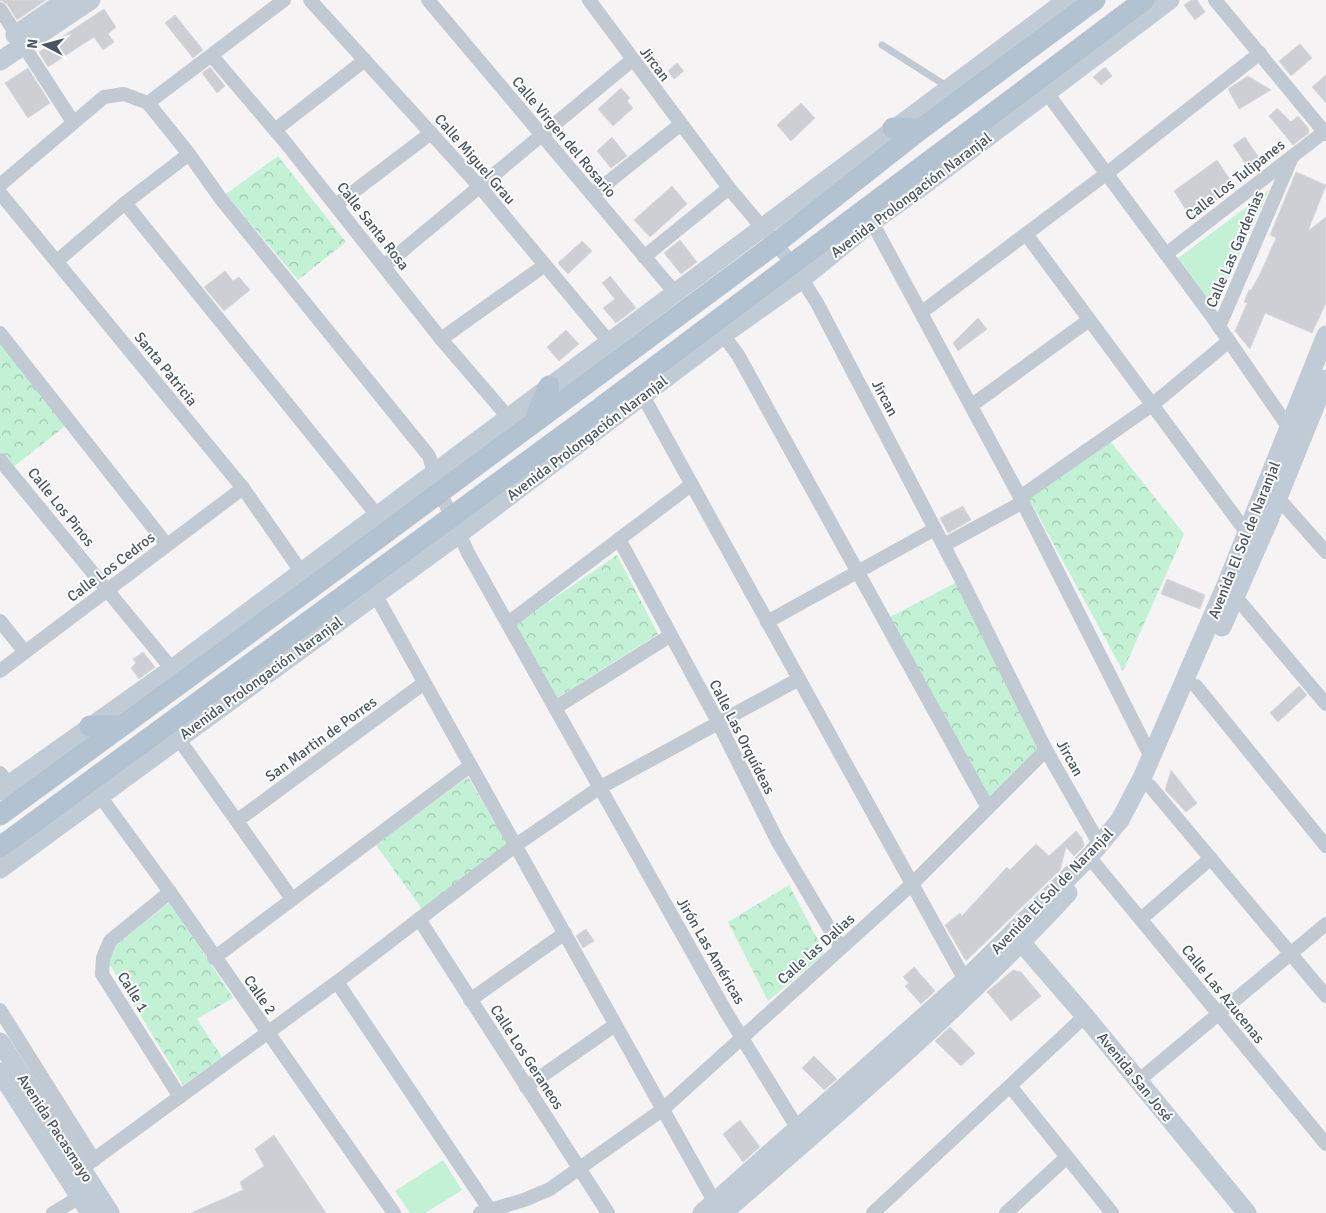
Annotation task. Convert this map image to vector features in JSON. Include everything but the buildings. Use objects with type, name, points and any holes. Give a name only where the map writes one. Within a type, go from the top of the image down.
[{"type":"main road","points":[[0,815],[775,244],[921,129],[1095,0]]},
{"type":"main road","name":"Avenida Prolongación Naranjal","points":[[3,860],[40,819],[92,778],[456,525],[584,420],[797,270],[930,160],[1144,0]]},
{"type":"main road","points":[[893,128],[921,129]]},
{"type":"main road","points":[[920,188],[930,160]]},
{"type":"main road","points":[[534,422],[549,386]]},
{"type":"main road","points":[[584,420],[607,423]]},
{"type":"main road","points":[[90,726],[122,726]]},
{"type":"main road","points":[[28,848],[40,819]]},
{"type":"street","points":[[0,61],[21,39],[66,0]]},
{"type":"street","points":[[0,45],[21,39],[91,0]]},
{"type":"street","points":[[0,184],[104,97],[124,94],[148,103],[284,0]]},
{"type":"street","name":"Calle Miguel Grau","points":[[310,0],[480,188],[610,343]]},
{"type":"street","name":"Calle Virgen del Rosario","points":[[428,0],[676,294]]},
{"type":"street","name":"Jircan","points":[[589,0],[729,188],[797,270],[817,303],[944,545],[1046,750],[1100,845]]},
{"type":"street","name":"Avenida Prolongación Naranjal","points":[[3,860],[28,848],[375,594],[456,525],[607,423],[723,335],[797,270],[872,222],[920,188],[1170,0]]},
{"type":"street","points":[[1215,0],[1325,133]]},
{"type":"street","points":[[3,783],[172,669],[300,570],[676,294],[761,226],[948,88],[1057,3]]},
{"type":"street","points":[[0,9],[73,122]]},
{"type":"street","points":[[922,312],[1106,174],[1260,53]]},
{"type":"street","name":"Calle Santa Rosa","points":[[212,56],[336,205],[441,339],[508,417]]},
{"type":"street","points":[[275,130],[365,60]]},
{"type":"street","points":[[384,266],[632,60]]},
{"type":"street","points":[[1047,93],[1297,431]]},
{"type":"street","name":"Jirón Las Américas","points":[[148,103],[189,154],[221,199],[429,456],[435,470],[440,492],[508,623],[599,788],[742,1038],[798,1129]]},
{"type":"street","points":[[592,195],[681,124]]},
{"type":"street","points":[[336,205],[431,133]]},
{"type":"street","name":"Calle Los Tulipanes","points":[[1166,254],[1292,156],[1325,133]]},
{"type":"street","points":[[57,261],[125,203],[189,154]]},
{"type":"street","name":"Calle Las Gardenias","points":[[1219,326],[1292,156]]},
{"type":"street","points":[[644,256],[729,188]]},
{"type":"street","name":"Santa Patricia","points":[[0,193],[243,488],[300,570]]},
{"type":"street","points":[[125,203],[377,515]]},
{"type":"street","points":[[872,222],[1022,500],[1151,757]]},
{"type":"street","points":[[1026,234],[1247,533]]},
{"type":"street","points":[[441,339],[545,265]]},
{"type":"street","points":[[972,405],[1089,320]]},
{"type":"street","points":[[0,333],[167,545]]},
{"type":"street","points":[[723,335],[738,355],[988,808]]},
{"type":"street","name":"Avenida El Sol de Naranjal","points":[[715,1211],[798,1129],[965,980],[1017,937],[1123,836],[1150,786],[1196,686],[1278,498],[1326,335]]},
{"type":"street","points":[[944,545],[1022,500],[1152,405],[1229,341]]},
{"type":"street","name":"Avenida El Sol de Naranjal","points":[[715,1211],[879,1078],[1017,937],[1100,845],[1120,820],[1151,757],[1247,533],[1297,431],[1326,379]]},
{"type":"street","points":[[643,396],[965,980]]},
{"type":"street","name":"Calle Los Pinos","points":[[0,460],[172,669]]},
{"type":"street","points":[[508,623],[691,485]]},
{"type":"street","name":"Calle Los Cedros","points":[[0,671],[243,488]]},
{"type":"street","points":[[1278,498],[1325,547]]},
{"type":"street","points":[[767,622],[935,529]]},
{"type":"street","name":"Calle Las Orquídeas","points":[[619,539],[718,722],[778,842],[841,948]]},
{"type":"street","points":[[375,594],[565,933],[715,1211]]},
{"type":"street","points":[[1235,596],[1326,704]]},
{"type":"street","points":[[0,621],[25,652]]},
{"type":"street","points":[[555,708],[671,635]]},
{"type":"street","points":[[81,1169],[337,982],[516,845],[599,788],[799,679]]},
{"type":"street","name":"San Martin de Porres","points":[[238,820],[424,683]]},
{"type":"street","points":[[1196,686],[1326,846]]},
{"type":"street","points":[[178,738],[238,820],[292,899]]},
{"type":"street","name":"Calle las Dalias","points":[[485,1212],[524,1200],[550,1189],[580,1170],[662,1110],[912,884],[1046,750]]},
{"type":"street","points":[[214,958],[470,766]]},
{"type":"street","points":[[1150,786],[1326,996]]},
{"type":"street","name":"Calle 2","points":[[100,796],[170,892],[214,958],[394,1213]]},
{"type":"street","points":[[1141,919],[1210,858]]},
{"type":"street","points":[[0,883],[3,860]]},
{"type":"street","name":"Calle Las Azucenas","points":[[1095,864],[1326,1144]]},
{"type":"street","name":"Calle 1","points":[[170,892],[110,941],[103,958],[102,974],[180,1096]]},
{"type":"street","name":"Calle Los Geraneos","points":[[418,919],[608,1213]]},
{"type":"street","points":[[1138,1081],[1326,924]]},
{"type":"street","points":[[470,1000],[565,933]]},
{"type":"street","name":"Avenida San José","points":[[1017,937],[1085,1016],[1247,1213]]},
{"type":"street","points":[[337,982],[485,1212]]},
{"type":"street","name":"Avenida Pacasmayo","points":[[0,1011],[81,1169],[80,1197],[90,1213]]},
{"type":"street","points":[[873,1213],[1085,1016]]},
{"type":"street","points":[[526,1087],[615,1025]]},
{"type":"street","name":"Avenida Pacasmayo","points":[[0,1042],[110,1213]]},
{"type":"street","name":"Avenida Pacasmayo","points":[[0,1072],[81,1169]]},
{"type":"street","points":[[1010,1086],[1112,1213]]},
{"type":"street","points":[[1006,1213],[1067,1157]]},
{"type":"street","points":[[53,1213],[80,1197]]},
{"type":"lane","points":[[882,45],[948,88]]},
{"type":"green space","points":[[278,156],[346,242],[298,280],[226,194]]},
{"type":"green space","points":[[1269,190],[1214,310],[1176,260]]},
{"type":"green space","points":[[0,343],[68,424],[13,467],[0,452]]},
{"type":"green space","points":[[1110,441],[1184,534],[1123,671],[1029,499]]},
{"type":"green space","points":[[617,555],[658,634],[554,700],[515,625]]},
{"type":"green space","points":[[957,582],[1039,748],[989,797],[888,618]]},
{"type":"green space","points":[[468,777],[507,844],[422,909],[376,845]]},
{"type":"green space","points":[[789,885],[825,953],[768,1001],[728,922]]},
{"type":"green space","points":[[170,902],[233,998],[197,1019],[222,1057],[183,1085],[108,962],[114,947]]},
{"type":"green space","points":[[443,1160],[462,1190],[425,1213],[410,1213],[395,1191]]}]
